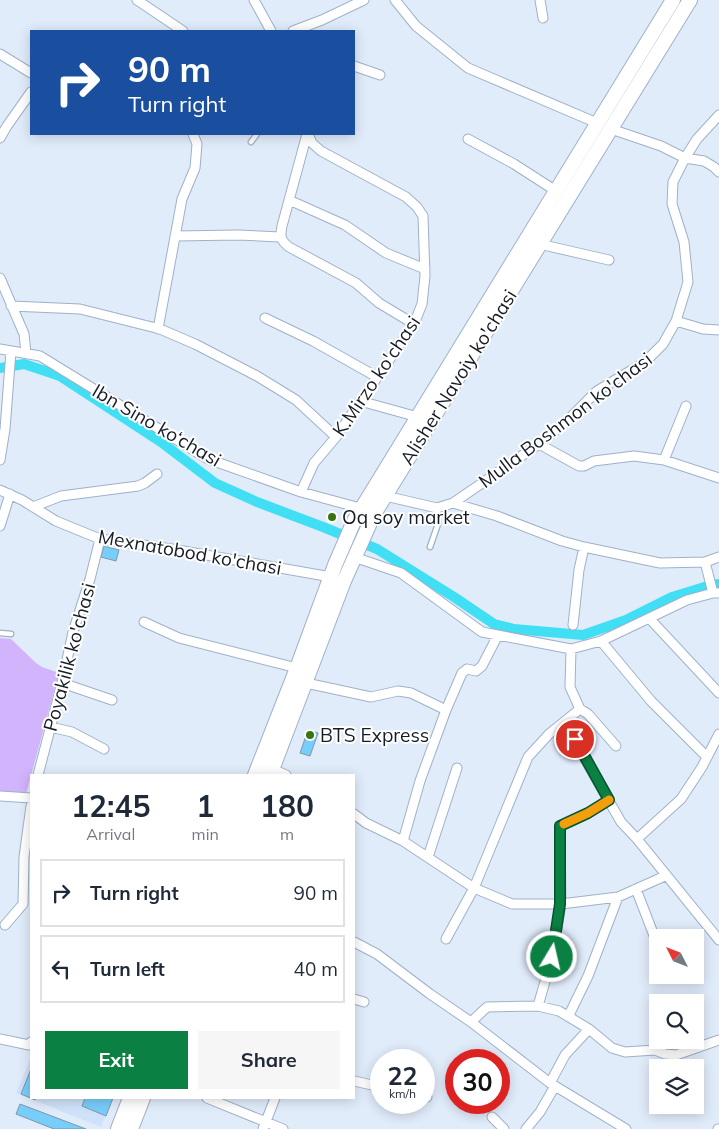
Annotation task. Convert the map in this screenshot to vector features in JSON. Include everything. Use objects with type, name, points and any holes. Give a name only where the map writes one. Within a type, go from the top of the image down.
[{"type":"main road","name":"Alisher Navoiy ko'chasi","points":[[255,774],[298,668],[330,577],[354,521],[368,511],[418,416],[673,0]]},
{"type":"main road","name":"Alisher Navoiy ko'chasi","points":[[378,493],[539,244],[690,0]]},
{"type":"main road","name":"Alisher Navoiy ko'chasi","points":[[271,772],[367,528],[368,511]]},
{"type":"main road","points":[[118,1129],[130,1099]]},
{"type":"main road","points":[[131,1129],[143,1099]]},
{"type":"street","points":[[137,0],[182,30]]},
{"type":"street","points":[[254,0],[269,30]]},
{"type":"street","points":[[296,30],[364,0]]},
{"type":"street","points":[[396,0],[416,26],[468,68],[597,123]]},
{"type":"street","points":[[540,0],[543,18]]},
{"type":"street","points":[[320,30],[322,20]]},
{"type":"street","points":[[0,54],[30,72]]},
{"type":"street","points":[[355,66],[380,75]]},
{"type":"street","points":[[0,138],[30,93]]},
{"type":"street","name":"Mulla Boshmon ko'chasi","points":[[437,508],[453,503],[538,444],[565,423],[597,391],[645,362],[663,344],[676,321],[688,282],[684,242],[672,204],[673,182],[697,140],[719,115]]},
{"type":"street","points":[[611,128],[661,146],[685,158],[704,161],[719,172]]},
{"type":"street","points":[[158,329],[182,199],[195,168],[197,144],[193,135]]},
{"type":"street","points":[[307,135],[280,237],[282,242],[356,283],[378,303],[414,324]]},
{"type":"street","name":"K.Mirzo ko'chasi","points":[[301,492],[314,463],[336,437],[414,324],[422,304],[425,268],[423,216],[417,207],[406,196],[321,151],[312,143],[308,135]]},
{"type":"street","points":[[468,139],[514,164],[556,191]]},
{"type":"street","points":[[289,200],[345,225],[386,254],[425,268]]},
{"type":"street","points":[[174,236],[238,235],[280,237]]},
{"type":"street","points":[[539,244],[609,260]]},
{"type":"street","points":[[0,278],[24,334],[26,353]]},
{"type":"street","points":[[11,306],[80,309],[158,329],[195,344],[257,376],[296,400],[336,437]]},
{"type":"street","points":[[265,318],[313,341],[377,377]]},
{"type":"street","points":[[676,321],[703,329],[719,330]]},
{"type":"street","points":[[0,460],[5,429],[9,378],[6,351]]},
{"type":"street","name":"Ibn Sino ko‘chasi","points":[[6,351],[40,356],[208,459],[301,492],[368,511]]},
{"type":"street","points":[[360,401],[418,416]]},
{"type":"street","points":[[664,460],[686,406]]},
{"type":"street","points":[[538,444],[579,466],[584,466],[594,461],[634,456],[664,460],[719,478]]},
{"type":"street","points":[[33,507],[62,496],[138,486],[145,484],[157,474]]},
{"type":"street","name":"Mexnatobod ko'chasi","points":[[0,490],[56,521],[100,539],[172,549],[330,577]]},
{"type":"street","points":[[378,493],[437,508]]},
{"type":"street","points":[[0,526],[10,494]]},
{"type":"street","points":[[453,503],[497,516],[562,541],[660,563],[705,562],[719,558]]},
{"type":"street","name":"Poyakilik ko'chasi","points":[[38,774],[73,632],[90,579],[100,539]]},
{"type":"street","points":[[573,625],[579,570],[584,547]]},
{"type":"street","points":[[355,555],[401,572],[482,632],[571,649],[601,641],[687,600],[716,593],[705,562]]},
{"type":"street","points":[[648,618],[719,693]]},
{"type":"street","points":[[144,622],[180,638],[298,668]]},
{"type":"street","points":[[404,840],[420,781],[446,710],[462,673],[467,669],[476,671],[482,666],[498,635]]},
{"type":"street","points":[[601,641],[651,701],[707,757]]},
{"type":"street","points":[[571,649],[570,687],[580,710],[588,714],[616,746]]},
{"type":"street","points":[[62,683],[112,700]]},
{"type":"street","points":[[306,683],[371,697],[398,691],[411,693],[446,710]]},
{"type":"street","points":[[446,939],[474,888],[528,757],[549,734],[580,710]]},
{"type":"street","points":[[568,719],[575,739],[621,822],[719,940]]},
{"type":"street","points":[[50,727],[72,732],[104,749]]},
{"type":"street","points":[[637,839],[681,799],[719,734]]},
{"type":"street","points":[[428,857],[457,768]]},
{"type":"street","points":[[0,796],[30,798]]},
{"type":"street","points":[[538,1006],[552,957],[560,904],[560,826],[588,813],[609,800]]},
{"type":"street","points":[[5,925],[27,900],[24,857],[30,813]]},
{"type":"street","points":[[355,815],[366,823],[404,840],[474,888],[512,904],[560,904],[618,897],[666,876]]},
{"type":"street","points":[[636,889],[651,929]]},
{"type":"street","points":[[569,1015],[588,976],[618,897]]},
{"type":"street","points":[[355,942],[378,954],[430,994],[471,1022],[552,1085],[626,1129]]},
{"type":"street","points":[[355,999],[364,1002]]},
{"type":"street","points":[[471,1022],[487,1006],[538,1006],[569,1015],[612,1048],[624,1052],[655,1050],[665,1054],[676,1055],[719,1040]]},
{"type":"street","points":[[526,1129],[540,1112],[565,1055],[589,1029]]},
{"type":"street","points":[[0,1039],[29,1045],[30,1044]]},
{"type":"street","points":[[355,1081],[370,1085]]},
{"type":"street","points":[[209,1099],[264,1125],[283,1129]]},
{"type":"street","points":[[264,1125],[274,1099]]},
{"type":"street","points":[[492,1117],[504,1129]]},
{"type":"lane","points":[[252,142],[256,135]]},
{"type":"lane","points":[[430,547],[438,524],[437,508]]},
{"type":"lane","points":[[0,633],[11,634]]},
{"type":"shaded area","points":[[0,638],[11,639],[36,663],[59,673],[26,794],[0,791]]},
{"type":"shaded area","points":[[30,1060],[30,1099],[16,1093]]},
{"type":"shaded area","points":[[31,1099],[113,1099],[101,1127]]},
{"type":"building","points":[[104,546],[119,550],[116,561],[101,557]]},
{"type":"building","points":[[308,730],[318,733],[310,756],[300,753]]},
{"type":"building","points":[[30,1072],[30,1098],[21,1094]]},
{"type":"building","points":[[85,1099],[113,1099],[106,1116],[82,1106]]},
{"type":"building","points":[[20,1104],[86,1129],[54,1129],[16,1114]]},
{"type":"waterway","points":[[0,368],[24,364],[60,376],[161,442],[215,483],[257,502],[377,549],[494,624],[514,629],[583,635],[626,620],[672,597],[719,584]]},
{"type":"slow traffic","points":[[564,824],[588,813],[609,800]]},
{"type":"place","name":"Oq soy market","points":[[332,517]]},
{"type":"place","name":"BTS Express","points":[[310,735]]},
{"type":"route","points":[[552,957],[560,904],[560,826],[588,813],[609,800],[575,739]]}]
